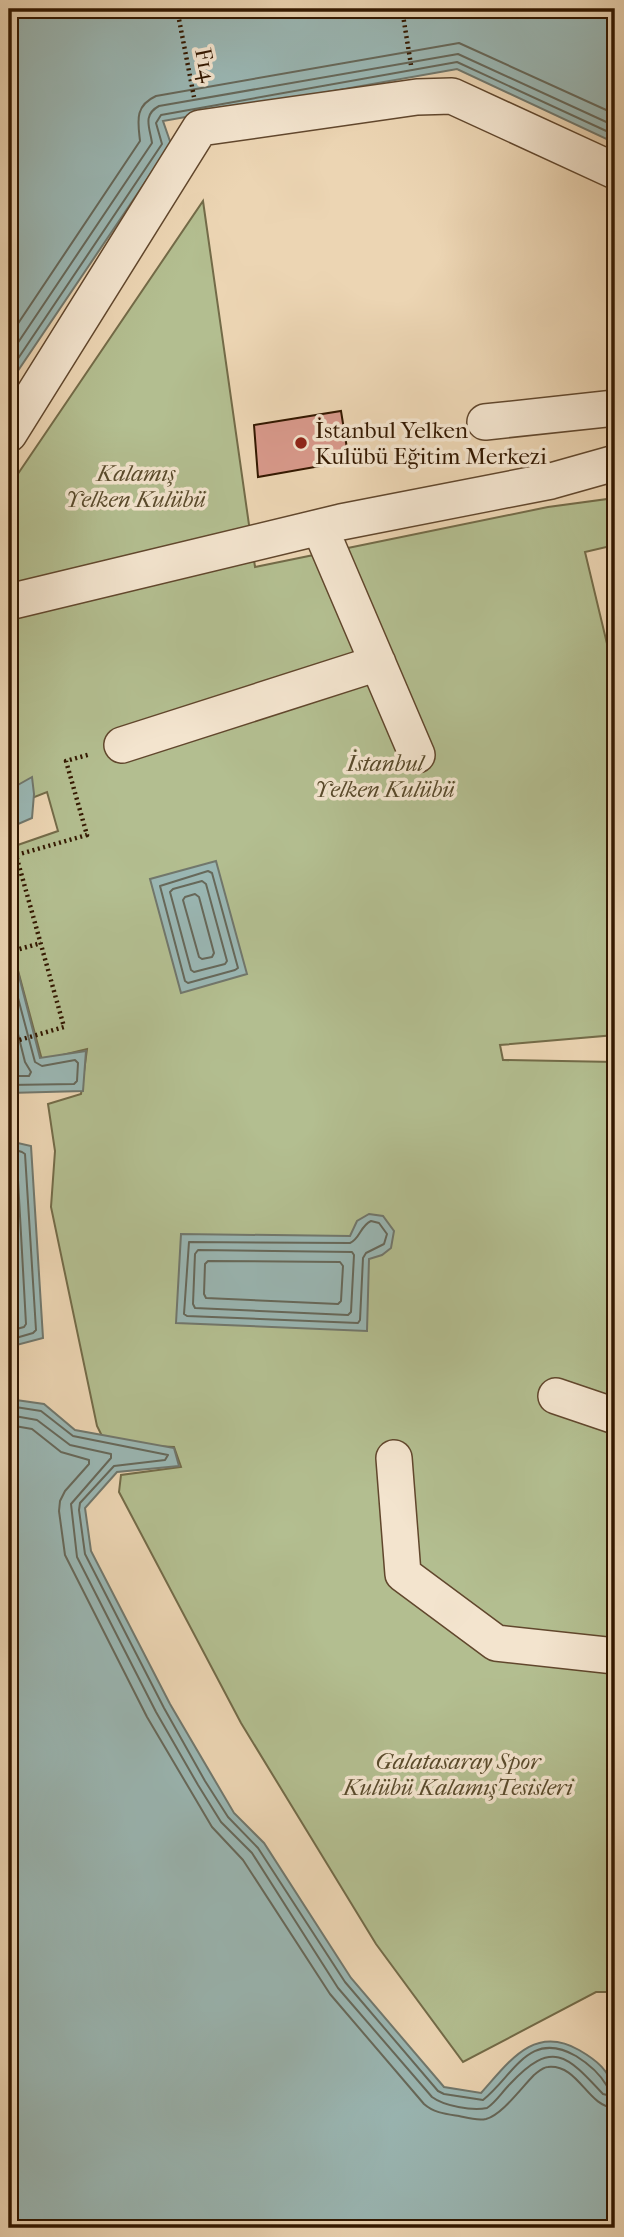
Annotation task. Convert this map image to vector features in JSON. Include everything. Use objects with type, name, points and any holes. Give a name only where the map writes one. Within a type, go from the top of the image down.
[{"type":"lane","points":[[9,434],[200,128],[417,97],[452,96],[615,171]]},
{"type":"lane","points":[[485,422],[615,408]]},
{"type":"lane","points":[[9,602],[320,528],[551,481],[615,463]]},
{"type":"lane","points":[[320,528],[417,755]]},
{"type":"lane","points":[[122,745],[378,663]]},
{"type":"lane","points":[[556,1396],[615,1416]]},
{"type":"lane","points":[[394,1458],[403,1574],[496,1643],[615,1656]]},
{"type":"path","name":"F14","points":[[177,9],[200,128]]},
{"type":"path","points":[[402,9],[417,97]]},
{"type":"path","points":[[9,1043],[64,1027],[16,855],[87,835],[66,761],[122,745]]},
{"type":"path","points":[[9,952],[41,943]]},
{"type":"green space","points":[[203,201],[255,567],[548,507],[615,498],[615,545],[585,552],[615,677],[615,1035],[500,1045],[503,1060],[615,1062],[615,1992],[596,1992],[463,2062],[376,1944],[241,1723],[119,1492],[121,1475],[181,1467],[174,1447],[106,1444],[97,1426],[51,1207],[55,1151],[48,1104],[81,1094],[87,1049],[42,1060],[9,937],[9,848],[58,831],[47,792],[9,807],[9,487]]},
{"type":"water","points":[[9,9],[615,9],[615,143],[457,69],[163,121],[171,144],[9,384]]},
{"type":"water","points":[[32,777],[32,818],[9,828],[9,790]]},
{"type":"water","points":[[216,861],[247,974],[181,993],[150,879]]},
{"type":"water","points":[[9,937],[40,1058],[86,1051],[83,1091],[9,1093]]},
{"type":"water","points":[[9,1141],[31,1146],[43,1338],[9,1347]]},
{"type":"water","points":[[369,1214],[383,1216],[394,1231],[391,1248],[382,1255],[369,1259],[367,1331],[176,1323],[181,1234],[350,1236],[357,1221]]},
{"type":"water","points":[[9,1399],[44,1404],[75,1430],[174,1448],[179,1466],[117,1472],[85,1508],[91,1551],[170,1704],[234,1813],[264,1843],[351,1978],[444,2087],[481,2093],[512,2059],[536,2044],[549,2041],[563,2043],[579,2050],[602,2067],[615,2090],[615,2228],[9,2228]]},
{"type":"building","name":"İstanbul Yelken Kulübü Eğitim Merkezi","points":[[341,411],[349,461],[258,477],[254,425]]},
{"type":"place","name":"İstanbul Yelken Kulübü Eğitim Merkezi","points":[[301,443]]},
{"type":"park label","name":"Kalamış Yelken Kulübü","points":[[136,486]]},
{"type":"park label","name":"İstanbul Yelken Kulübü","points":[[385,776]]},
{"type":"park label","name":"Galatasaray Spor Kulübü KalamışTesisleri","points":[[458,1774]]}]
